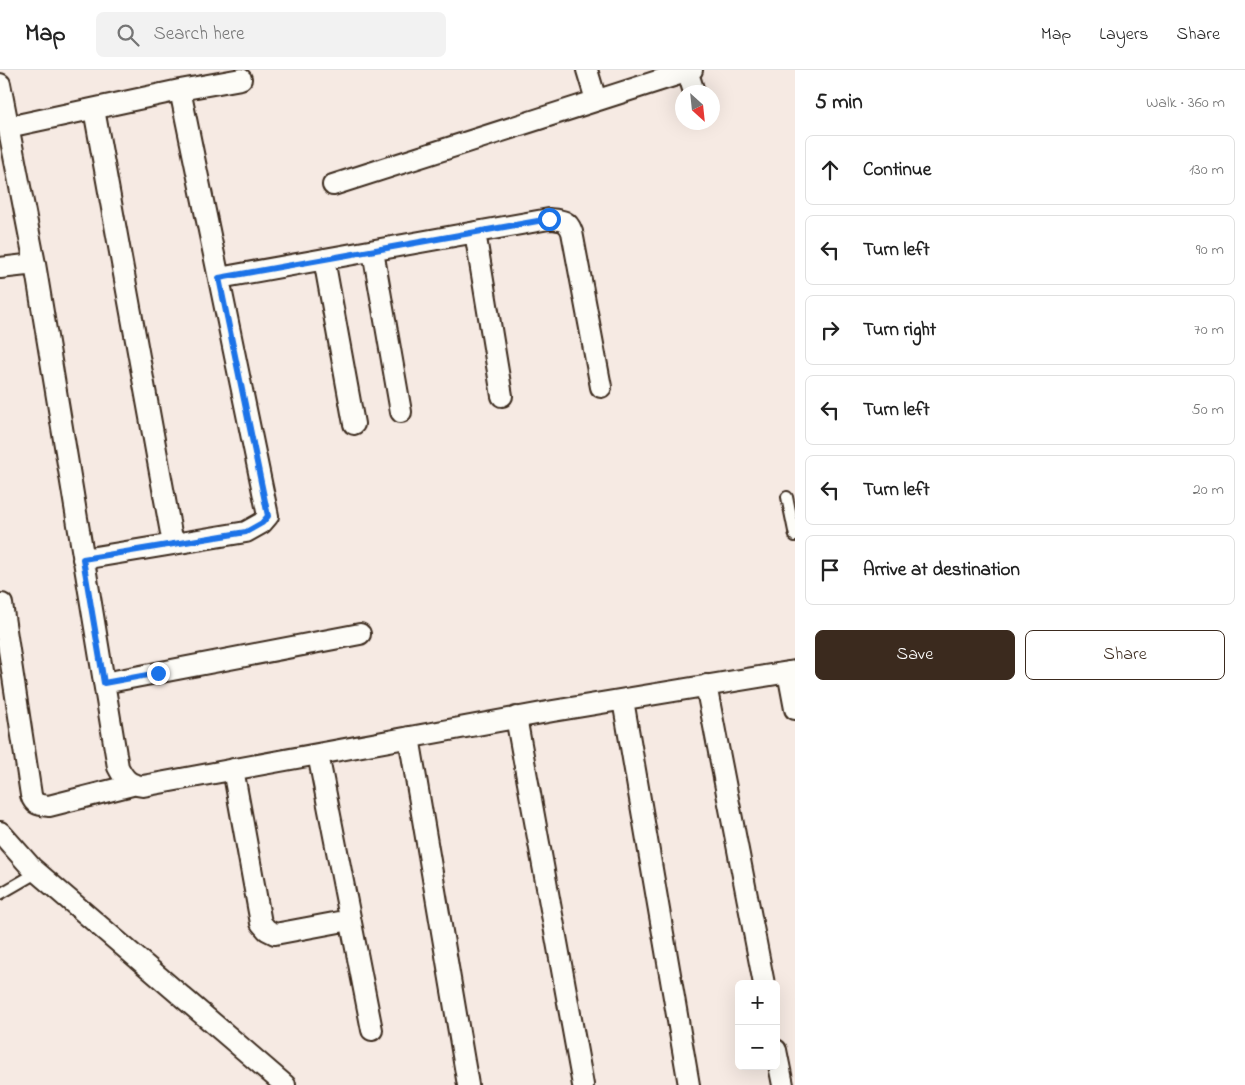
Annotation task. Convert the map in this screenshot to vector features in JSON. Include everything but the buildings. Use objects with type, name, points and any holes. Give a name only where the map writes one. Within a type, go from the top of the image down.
[{"type":"street","points":[[587,70],[596,100]]},
{"type":"street","points":[[333,185],[689,70],[692,85]]},
{"type":"street","points":[[8,127],[180,90],[241,80]]},
{"type":"street","points":[[0,84],[35,264],[118,767],[123,777],[132,785]]},
{"type":"street","points":[[83,559],[246,532],[262,523],[268,516],[180,90]]},
{"type":"street","points":[[94,109],[173,544]]},
{"type":"street","points":[[219,278],[549,219],[561,220],[569,225],[572,232],[600,387]]},
{"type":"street","points":[[475,232],[502,396]]},
{"type":"street","points":[[373,251],[401,412]]},
{"type":"street","points":[[324,259],[354,424]]},
{"type":"street","points":[[0,268],[35,264]]},
{"type":"street","points":[[2,604],[31,795],[34,802],[38,805],[49,806],[132,785],[143,786],[516,717],[791,671],[795,709]]},
{"type":"street","points":[[104,683],[360,634]]},
{"type":"street","points":[[706,685],[763,980]]},
{"type":"street","points":[[623,700],[689,1085]]},
{"type":"street","points":[[516,717],[583,1085]]},
{"type":"street","points":[[410,737],[468,1085]]},
{"type":"street","points":[[318,754],[372,1030]]},
{"type":"street","points":[[233,769],[261,923],[267,930],[276,934],[350,920]]},
{"type":"street","points":[[0,832],[38,872],[285,1085]]},
{"type":"street","points":[[780,1070],[783,1085]]},
{"type":"lane","points":[[787,497],[795,536]]},
{"type":"lane","points":[[0,894],[38,872]]},
{"type":"route","points":[[158,673],[104,683],[83,559],[246,532],[262,523],[268,516],[219,278],[549,219]]}]
